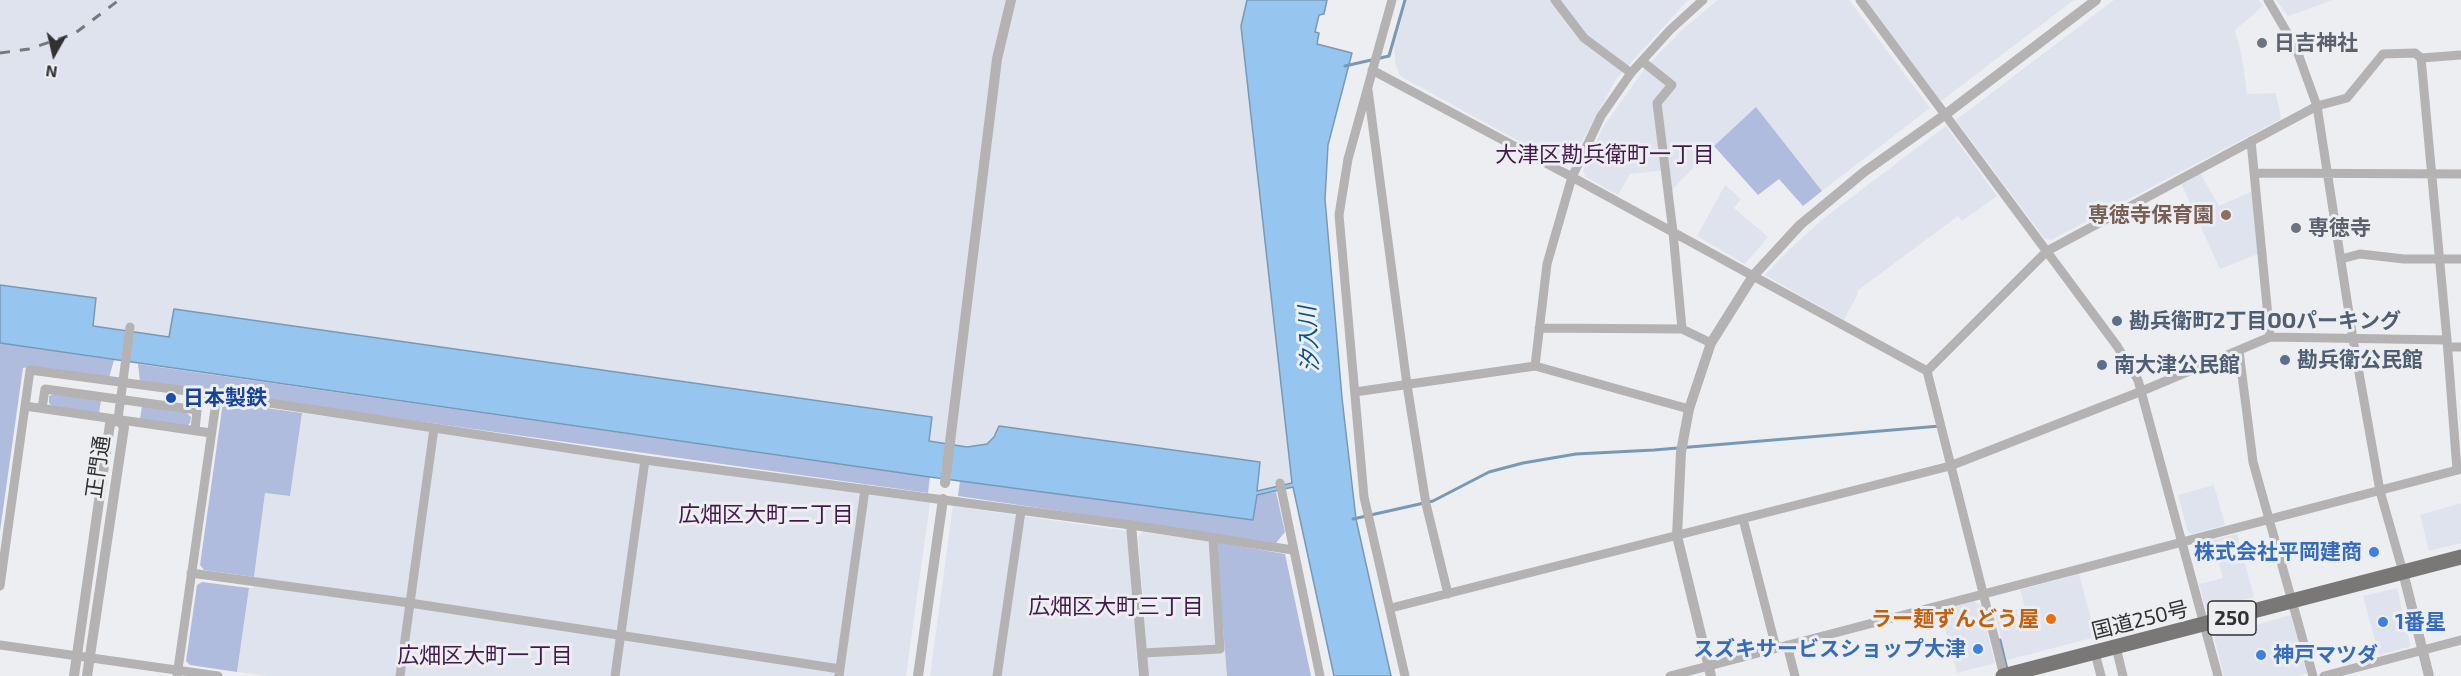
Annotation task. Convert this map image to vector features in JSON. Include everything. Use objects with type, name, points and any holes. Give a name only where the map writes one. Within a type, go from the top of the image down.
[{"type":"highway","name":"国道250号","points":[[2004,676],[2461,557]]},
{"type":"street","points":[[918,676],[951,437],[997,59],[1011,0]]},
{"type":"street","points":[[1392,0],[1348,159],[1339,215],[1364,497],[1405,676]]},
{"type":"street","points":[[1555,0],[1584,38],[1631,73]]},
{"type":"street","points":[[1535,366],[1547,264],[1572,177],[1601,116],[1631,73],[1670,30],[1703,0]]},
{"type":"street","points":[[1860,0],[2117,345],[2138,380],[2218,676]]},
{"type":"street","points":[[1709,671],[1677,536],[1681,452],[1689,409],[1711,343],[1753,276],[1800,225],[1864,172],[1946,114],[2096,0]]},
{"type":"street","points":[[2268,0],[2296,48],[2316,106],[2380,491],[2403,572],[2428,676]]},
{"type":"street","points":[[1927,371],[2046,251],[2316,106],[2347,98],[2383,54],[2415,53],[2421,58],[2461,55]]},
{"type":"street","points":[[1670,676],[1709,671],[1787,645],[2459,470],[2421,58]]},
{"type":"street","points":[[1642,61],[1672,85],[1656,103],[1673,232],[1682,329]]},
{"type":"street","points":[[1372,70],[1927,371],[2004,676]]},
{"type":"street","points":[[1367,86],[1407,385],[1426,504],[1448,594]]},
{"type":"street","points":[[2251,141],[2270,337]]},
{"type":"street","points":[[2255,174],[2461,174]]},
{"type":"street","points":[[2341,259],[2360,254],[2404,259],[2461,259]]},
{"type":"street","points":[[118,419],[130,327]]},
{"type":"street","points":[[1539,328],[1682,329],[1711,343]]},
{"type":"street","points":[[1390,609],[1950,466],[2142,391],[2270,337],[2353,339],[2447,344],[2461,347]]},
{"type":"street","points":[[2239,351],[2253,462],[2313,676]]},
{"type":"street","points":[[1354,392],[1535,366],[1689,409]]},
{"type":"street","points":[[0,586],[3,547],[30,370],[217,395],[645,460],[943,499],[1293,549]]},
{"type":"street","points":[[42,408],[45,389],[122,399],[197,410],[195,430]]},
{"type":"street","points":[[177,673],[217,395]]},
{"type":"street","points":[[25,406],[212,433]]},
{"type":"street","name":"正門通","points":[[74,676],[110,424],[118,419],[124,427],[87,676]]},
{"type":"street","points":[[400,676],[434,428]]},
{"type":"street","points":[[615,676],[645,460]]},
{"type":"street","points":[[1280,487],[1320,676]]},
{"type":"street","points":[[191,573],[621,634],[840,672],[865,489]]},
{"type":"street","points":[[997,676],[1021,511]]},
{"type":"street","points":[[1743,519],[1776,648]]},
{"type":"street","points":[[1131,525],[1144,676]]},
{"type":"street","points":[[1143,653],[1220,649],[1213,538]]},
{"type":"street","points":[[2324,676],[2461,640]]},
{"type":"street","points":[[0,645],[177,673],[218,676]]},
{"type":"street","points":[[1787,645],[1795,676]]},
{"type":"street","points":[[2116,647],[2123,676]]},
{"type":"street","points":[[2095,653],[2101,676]]},
{"type":"shaded area","points":[[0,0],[1247,0],[1241,26],[1293,483],[1256,491],[1260,462],[994,437],[987,444],[967,447],[929,441],[932,416],[174,309],[169,337],[92,326],[96,298],[0,285]]},
{"type":"shaded area","points":[[1407,0],[1688,0],[1616,79],[1572,160],[1557,162],[1400,76],[1395,62],[1394,46]]},
{"type":"shaded area","points":[[1718,0],[1849,0],[1930,108],[1822,191],[1756,107],[1671,191],[1667,170],[1630,174],[1618,195],[1586,177],[1583,171],[1603,127],[1646,67],[1685,27]]},
{"type":"shaded area","points":[[1865,0],[2074,0],[1941,101]]},
{"type":"shaded area","points":[[2114,0],[2258,0],[2263,6],[2235,30],[2242,57],[2247,94],[2276,93],[2281,119],[2051,240],[2044,238],[1956,120]]},
{"type":"shaded area","points":[[2276,0],[2333,0],[2288,16]]},
{"type":"shaded area","points":[[1756,107],[1822,191],[1803,206],[1779,179],[1758,195],[1714,146]]},
{"type":"shaded area","points":[[1946,126],[1997,196],[1962,221],[1958,216],[1857,291],[1844,320],[1765,275],[1824,218]]},
{"type":"shaded area","name":"専徳寺保育園","points":[[2200,173],[2219,206],[2253,191],[2258,254],[2220,269],[2181,183]]},
{"type":"shaded area","points":[[1725,185],[1741,199],[1734,208],[1768,237],[1745,264],[1697,236]]},
{"type":"shaded area","points":[[0,343],[114,360],[109,378],[31,367],[23,368],[0,531]]},
{"type":"shaded area","points":[[138,364],[930,477],[928,493],[140,382]]},
{"type":"shaded area","points":[[54,394],[101,400],[99,414],[54,408],[49,403],[49,396]]},
{"type":"shaded area","points":[[223,402],[302,413],[290,496],[265,493],[254,577],[204,570],[200,565]]},
{"type":"shaded area","points":[[142,406],[186,412],[191,417],[190,423],[187,426],[140,419]]},
{"type":"shaded area","points":[[302,413],[930,503],[906,676],[267,676],[237,672],[249,588],[253,588],[265,493],[290,496]]},
{"type":"shaded area","points":[[960,481],[1252,520],[1257,495],[1276,492],[1285,532],[1276,543],[958,496]]},
{"type":"shaded area","points":[[2214,485],[2225,525],[2192,534],[2188,532],[2178,495]]},
{"type":"shaded area","points":[[2461,503],[2461,543],[2429,551],[2420,515]]},
{"type":"shaded area","points":[[953,506],[1127,531],[1138,676],[930,676]]},
{"type":"shaded area","points":[[1142,532],[1216,542],[1227,676],[1149,676],[1138,538]]},
{"type":"shaded area","points":[[2237,534],[2254,597],[2206,610],[2199,584],[2223,578],[2213,540]]},
{"type":"shaded area","points":[[1216,542],[1285,554],[1311,676],[1227,676]]},
{"type":"shaded area","points":[[2079,574],[2096,637],[2007,660],[1995,615],[2025,607],[2020,590]]},
{"type":"shaded area","points":[[202,582],[249,588],[237,672],[190,665],[186,661],[197,585]]},
{"type":"shaded area","points":[[2397,588],[2410,644],[2409,647],[2379,655],[2363,596]]},
{"type":"shaded area","points":[[1974,601],[1980,605],[1995,663],[1957,673],[1940,610]]},
{"type":"shaded area","name":"神戸マツダ","points":[[2291,615],[2309,673],[2298,676],[2224,676],[2214,637]]},
{"type":"water","name":"汐入川","points":[[1247,0],[1327,0],[1324,14],[1319,15],[1315,32],[1319,33],[1317,44],[1352,53],[1328,145],[1325,199],[1342,398],[1356,519],[1391,676],[1334,676],[1293,487],[1257,495],[1253,520],[930,477],[0,343],[0,285],[96,298],[93,326],[169,337],[174,309],[932,417],[929,441],[967,447],[987,444],[994,437],[999,426],[1260,462],[1257,491],[1292,483],[1241,26]]},
{"type":"waterway","points":[[1345,66],[1389,56],[1405,0]]},
{"type":"waterway","points":[[1353,519],[1433,501],[1489,472],[1523,463],[1576,454],[1654,450],[1940,426]]},
{"type":"waterway","points":[[2000,640],[2007,669]]},
{"type":"railway","points":[[0,53],[29,49],[74,34],[119,0]]},
{"type":"place","name":"日吉神社","points":[[2262,43]]},
{"type":"place","name":"専徳寺保育園","points":[[2226,215]]},
{"type":"place","name":"専徳寺","points":[[2296,228]]},
{"type":"place","name":"勘兵衛町2丁目OOパーキング","points":[[2117,321]]},
{"type":"place","name":"勘兵衛公民館","points":[[2285,360]]},
{"type":"place","name":"南大津公民館","points":[[2102,365]]},
{"type":"place","name":"日本製鉄","points":[[171,398]]},
{"type":"place","name":"株式会社平岡建商","points":[[2374,552]]},
{"type":"place","name":"ラー麺ずんどう屋","points":[[2051,619]]},
{"type":"place","name":"1番星","points":[[2383,622]]},
{"type":"place","name":"スズキサービスショップ大津","points":[[1978,649]]},
{"type":"place","name":"神戸マツダ","points":[[2261,655]]},
{"type":"district","name":"大津区勘兵衛町一丁目","points":[[1605,155]]},
{"type":"district","name":"広畑区大町二丁目","points":[[766,515]]},
{"type":"district","name":"広畑区大町三丁目","points":[[1116,607]]},
{"type":"district","name":"広畑区大町一丁目","points":[[485,656]]}]
